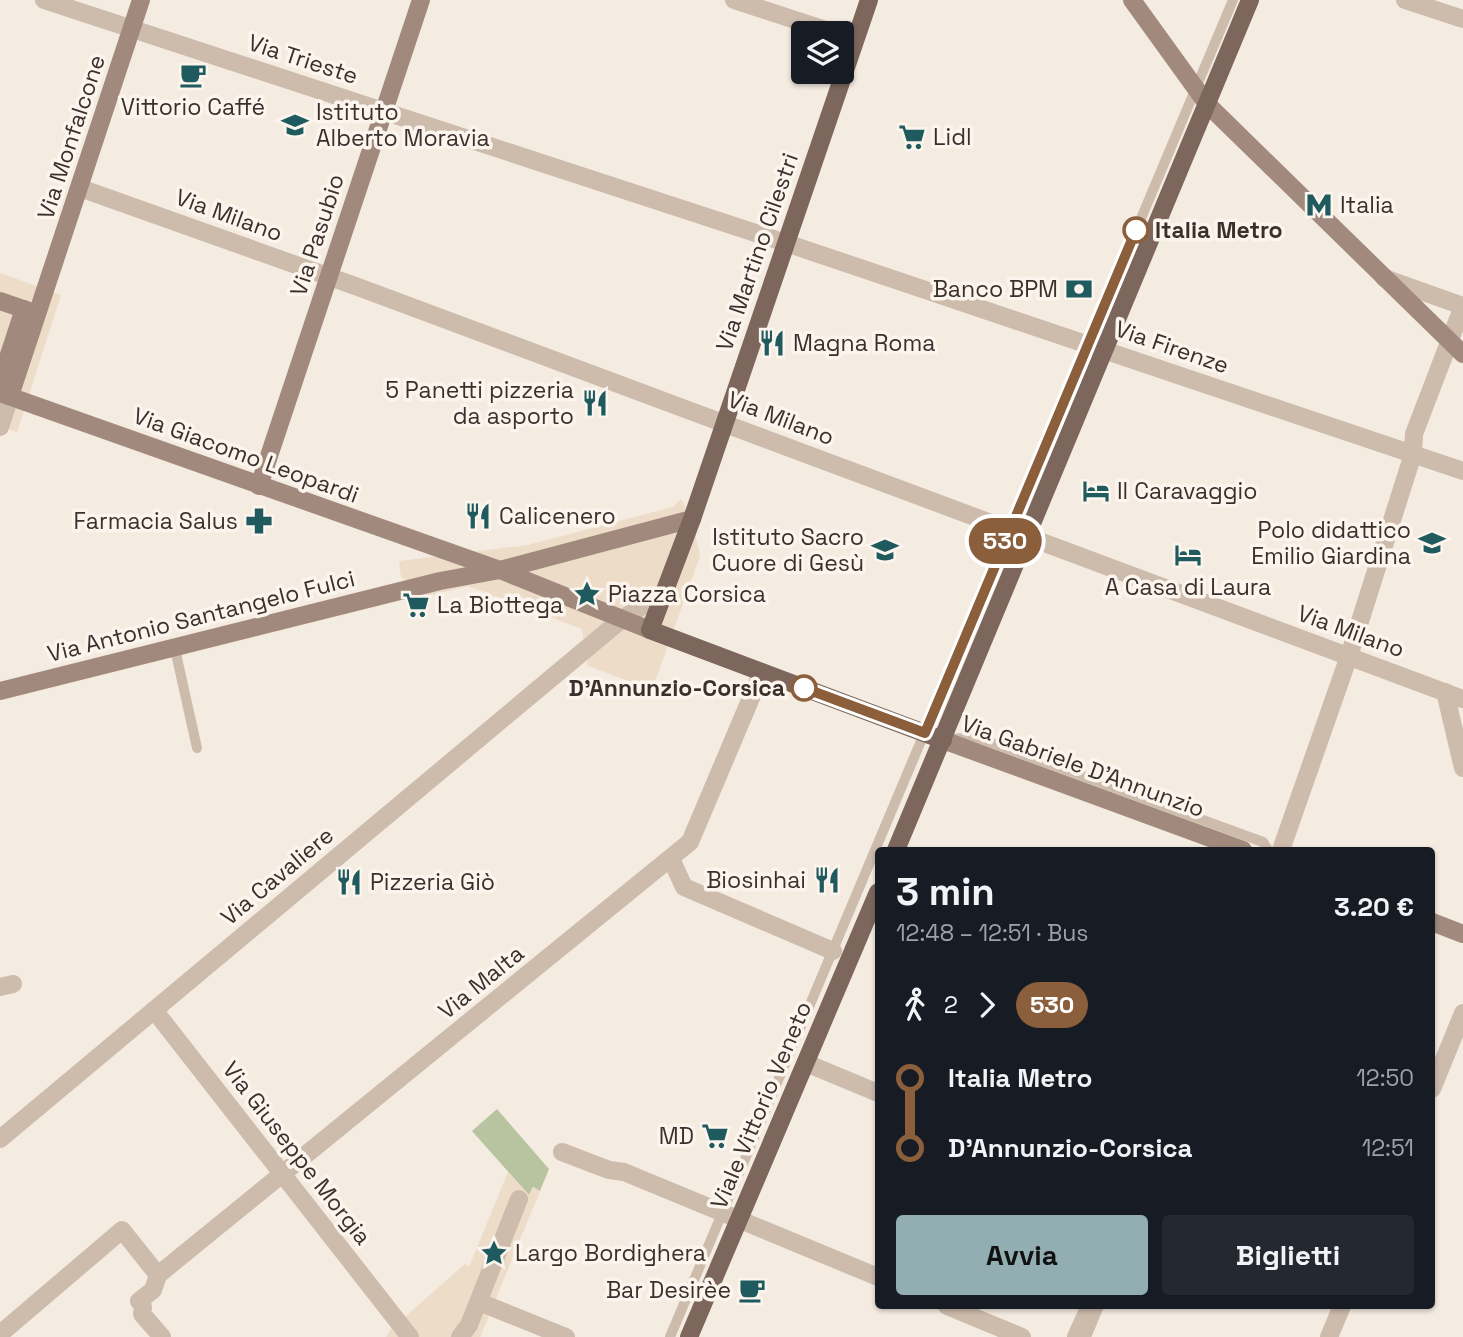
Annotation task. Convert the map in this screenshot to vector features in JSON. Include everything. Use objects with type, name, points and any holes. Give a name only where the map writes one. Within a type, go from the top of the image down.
[{"type":"main road","name":"Via Monfalcone","points":[[9,393],[31,312],[47,289],[141,0]]},
{"type":"main road","name":"Via Pasubio","points":[[259,486],[421,0]]},
{"type":"main road","name":"Via Martino Cilestri","points":[[854,28],[869,0]]},
{"type":"main road","points":[[1132,0],[1207,104],[1457,348]]},
{"type":"main road","points":[[897,847],[1028,537],[1096,348],[1207,104],[1250,0]]},
{"type":"main road","name":"Via Martino Cilestri","points":[[650,629],[692,519],[786,243],[835,84]]},
{"type":"main road","points":[[0,301],[31,312]]},
{"type":"main road","name":"Via Giacomo Leopardi","points":[[9,393],[259,486],[500,570],[650,629]]},
{"type":"main road","name":"Via Antonio Santangelo Fulci","points":[[0,691],[440,581],[500,570],[692,519]]},
{"type":"main road","points":[[440,581],[450,554]]},
{"type":"main road","name":"Via Gabriele D'Annunzio","points":[[650,629],[1234,847]]},
{"type":"main road","name":"Viale Vittorio Veneto","points":[[689,1337],[731,1216],[806,1062],[875,907]]},
{"type":"main road","points":[[1435,923],[1463,934]]},
{"type":"street","name":"Via Trieste","points":[[44,0],[786,243]]},
{"type":"street","points":[[734,0],[798,21]]},
{"type":"street","points":[[1405,0],[1463,19]]},
{"type":"street","name":"Via Milano","points":[[80,188],[329,277],[1463,699]]},
{"type":"street","name":"Via Firenze","points":[[786,243],[1463,471]]},
{"type":"street","points":[[1283,847],[1349,656],[1413,454],[1415,434],[1457,348],[1463,306],[1383,277]]},
{"type":"street","points":[[0,426],[9,393]]},
{"type":"street","name":"Via Cavaliere","points":[[0,1139],[622,619],[664,592]]},
{"type":"street","name":"Via Malta","points":[[162,1337],[142,1314],[143,1307],[139,1301],[153,1290],[158,1275],[690,842],[762,672]]},
{"type":"street","points":[[1445,692],[1463,768]]},
{"type":"street","points":[[671,859],[684,887],[833,951]]},
{"type":"street","name":"Via Giuseppe Morgia","points":[[154,1010],[406,1331]]},
{"type":"street","points":[[1435,1083],[1463,1013]]},
{"type":"street","points":[[806,1062],[875,1092]]},
{"type":"street","points":[[562,1152],[609,1170],[624,1172],[875,1276]]},
{"type":"street","points":[[460,1337],[485,1305],[519,1199]]},
{"type":"street","points":[[0,1334],[122,1230],[158,1275]]},
{"type":"street","points":[[485,1305],[566,1337]]},
{"type":"street","points":[[954,1309],[1022,1337]]},
{"type":"street","points":[[1076,1337],[1089,1309]]},
{"type":"street","points":[[1329,1337],[1341,1309]]},
{"type":"lane","points":[[877,847],[1010,531],[1096,348],[1195,89],[1233,0]]},
{"type":"lane","points":[[175,649],[197,748]]},
{"type":"lane","points":[[943,740],[976,737],[1263,842],[1266,847]]},
{"type":"lane","points":[[670,1337],[731,1216],[833,951],[875,851]]},
{"type":"lane","points":[[1086,1337],[1098,1309]]},
{"type":"green space","points":[[497,1109],[549,1169],[540,1191],[533,1187],[529,1195],[472,1131]]},
{"type":"shaded area","points":[[0,273],[61,295],[17,432],[0,426]]},
{"type":"shaded area","name":"Piazza Corsica","points":[[681,499],[692,519],[700,556],[652,690],[588,666],[582,629],[468,586],[428,596],[401,577],[399,561],[528,545],[673,507]]},
{"type":"shaded area","name":"Largo Bordighera","points":[[508,1172],[529,1195],[533,1187],[540,1191],[480,1337],[386,1337],[390,1330],[465,1264],[469,1267]]},
{"type":"bus line","name":"530","points":[[804,688],[925,733],[1136,230]]},
{"type":"place","name":"Vittorio Caffé","points":[[193,75]]},
{"type":"place","name":"Istituto Alberto Moravia","points":[[295,125]]},
{"type":"place","name":"Lidl","points":[[912,137]]},
{"type":"place","name":"Italia","points":[[1319,205]]},
{"type":"place","name":"Italia Metro","points":[[1136,230]]},
{"type":"place","name":"Banco BPM","points":[[1079,289]]},
{"type":"place","name":"Magna Roma","points":[[772,343]]},
{"type":"place","name":"5 Panetti pizzeria da asporto","points":[[595,403]]},
{"type":"place","name":"Il Caravaggio","points":[[1096,491]]},
{"type":"place","name":"Calicenero","points":[[478,516]]},
{"type":"place","name":"Farmacia Salus","points":[[259,521]]},
{"type":"place","name":"Polo didattico Emilio Giardina","points":[[1432,543]]},
{"type":"place","name":"Istituto Sacro Cuore di Gesù","points":[[885,550]]},
{"type":"place","name":"A Casa di Laura","points":[[1188,555]]},
{"type":"place","name":"Piazza Corsica","points":[[587,594]]},
{"type":"place","name":"La Biottega","points":[[416,605]]},
{"type":"place","name":"D'Annunzio-Corsica","points":[[804,688]]},
{"type":"place","name":"Biosinhai","points":[[827,880]]},
{"type":"place","name":"Pizzeria Giò","points":[[349,882]]},
{"type":"place","name":"MD","points":[[715,1136]]},
{"type":"place","name":"Largo Bordighera","points":[[494,1253]]},
{"type":"place","name":"Bar Desirèe","points":[[752,1290]]}]
